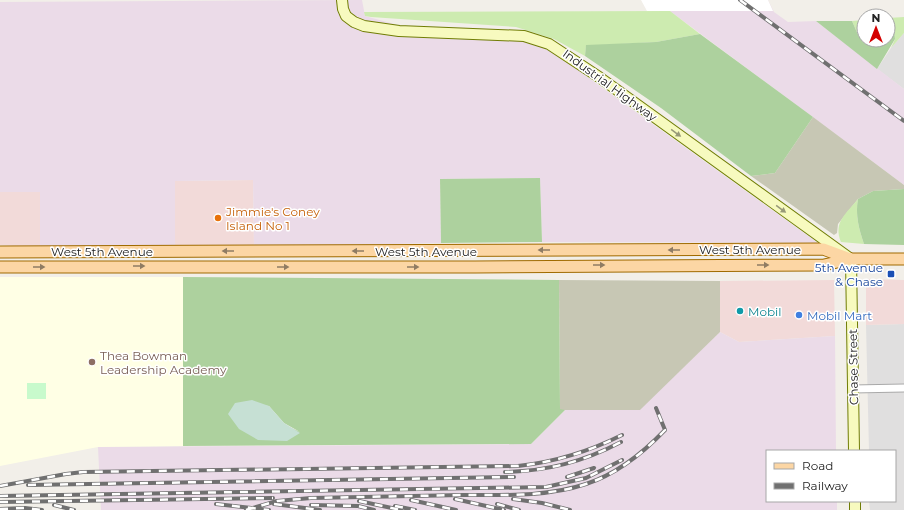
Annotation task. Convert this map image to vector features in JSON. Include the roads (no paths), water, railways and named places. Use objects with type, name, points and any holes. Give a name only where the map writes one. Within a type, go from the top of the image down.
[{"type":"main road","name":"West 5th Avenue","points":[[0,252],[823,249],[851,259]]},
{"type":"main road","points":[[657,250],[657,265]]},
{"type":"main road","points":[[99,251],[100,266]]},
{"type":"main road","points":[[436,251],[436,267]]},
{"type":"main road","name":"West 5th Avenue","points":[[0,267],[824,265],[851,259],[904,259]]},
{"type":"street","name":"Industrial Highway","points":[[342,0],[343,9],[346,16],[354,22],[364,26],[399,31],[512,35],[537,39],[559,50],[599,77],[851,259]]},
{"type":"street","name":"Chase Street","points":[[851,259],[854,450]]},
{"type":"street","points":[[853,389],[904,388]]},
{"type":"railway","points":[[740,0],[904,121]]},
{"type":"railway","points":[[246,510],[277,501],[311,498],[525,494],[571,488],[597,480],[619,469],[656,439],[665,430],[656,408]]},
{"type":"railway","points":[[0,486],[83,472],[518,466],[558,459],[584,451],[622,435]]},
{"type":"railway","points":[[505,472],[536,470],[564,464],[593,455],[621,442]]},
{"type":"railway","points":[[0,496],[546,487],[586,478],[622,460]]},
{"type":"railway","points":[[567,477],[594,468]]},
{"type":"railway","points":[[28,485],[514,477]]},
{"type":"railway","points":[[0,502],[273,498]]},
{"type":"railway","points":[[455,499],[504,510]]},
{"type":"railway","points":[[513,499],[542,503],[570,510]]},
{"type":"railway","points":[[411,500],[456,510]]},
{"type":"railway","points":[[359,501],[401,510]]},
{"type":"railway","points":[[216,504],[269,510]]},
{"type":"railway","points":[[274,504],[320,510]]},
{"type":"railway","points":[[497,504],[519,510]]},
{"type":"railway","points":[[54,505],[74,510]]},
{"type":"railway","points":[[311,505],[358,506],[374,510]]},
{"type":"railway","points":[[395,506],[415,510]]},
{"type":"railway","points":[[0,509],[25,508],[42,510]]},
{"type":"place","name":"Jimmie's Coney Island No 1","points":[[218,218]]},
{"type":"place","name":"5th Avenue & Chase","points":[[891,274]]},
{"type":"place","name":"Mobil","points":[[740,311]]},
{"type":"place","name":"Mobil Mart","points":[[799,315]]},
{"type":"place","name":"Thea Bowman Leadership Academy","points":[[92,362]]}]
